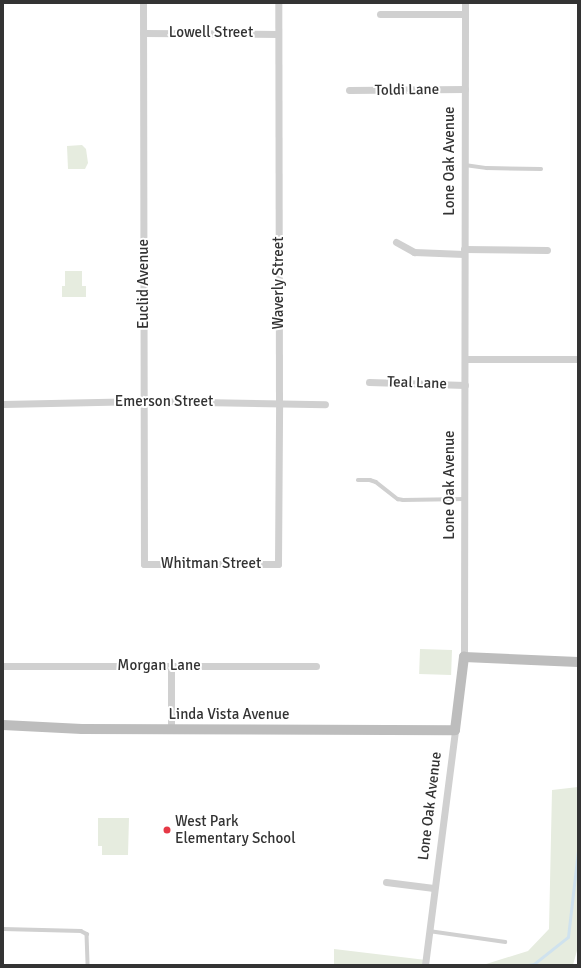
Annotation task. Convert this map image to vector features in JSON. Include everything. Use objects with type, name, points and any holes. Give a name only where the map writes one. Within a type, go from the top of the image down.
[{"type":"street","name":"Euclid Avenue","points":[[143,3],[145,401],[144,564]]},
{"type":"street","name":"Waverly Street","points":[[278,3],[280,403],[278,564]]},
{"type":"street","name":"Lone Oak Avenue","points":[[425,965],[464,658],[465,3]]},
{"type":"street","points":[[380,14],[465,14]]},
{"type":"street","name":"Lowell Street","points":[[143,33],[278,34]]},
{"type":"street","name":"Toldi Lane","points":[[349,90],[465,90]]},
{"type":"street","points":[[396,242],[414,252],[547,250]]},
{"type":"street","points":[[465,359],[578,359]]},
{"type":"street","name":"Teal Lane","points":[[369,382],[465,385]]},
{"type":"street","name":"Emerson Street","points":[[3,404],[145,401],[325,404]]},
{"type":"street","name":"Whitman Street","points":[[144,564],[278,564]]},
{"type":"street","points":[[464,658],[578,662]]},
{"type":"street","name":"Morgan Lane","points":[[3,666],[316,666]]},
{"type":"street","points":[[171,666],[171,730]]},
{"type":"street","name":"Linda Vista Avenue","points":[[3,725],[82,729],[171,730],[455,730]]},
{"type":"street","points":[[386,882],[434,888]]},
{"type":"lane","points":[[465,165],[487,168],[541,170]]},
{"type":"lane","points":[[358,480],[370,480],[376,482],[398,499],[403,500],[465,499]]},
{"type":"lane","points":[[3,930],[81,931],[87,934],[88,965]]},
{"type":"lane","points":[[429,931],[504,942]]},
{"type":"shaded area","points":[[82,145],[86,149],[88,163],[85,169],[68,169],[67,146]]},
{"type":"shaded area","points":[[65,271],[82,271],[82,286],[65,286]]},
{"type":"shaded area","points":[[62,286],[86,286],[86,297],[62,297]]},
{"type":"shaded area","points":[[420,649],[452,650],[451,675],[419,674]]},
{"type":"shaded area","points":[[578,787],[578,947],[573,965],[483,965],[528,951],[549,929],[552,790]]},
{"type":"shaded area","points":[[98,818],[129,818],[128,855],[102,855],[102,846],[98,846]]},
{"type":"shaded area","points":[[334,949],[426,960],[425,965],[334,965]]},
{"type":"waterway","points":[[528,965],[534,964],[568,937],[578,851]]},
{"type":"place","name":"West Park Elementary School","points":[[167,830]]}]
